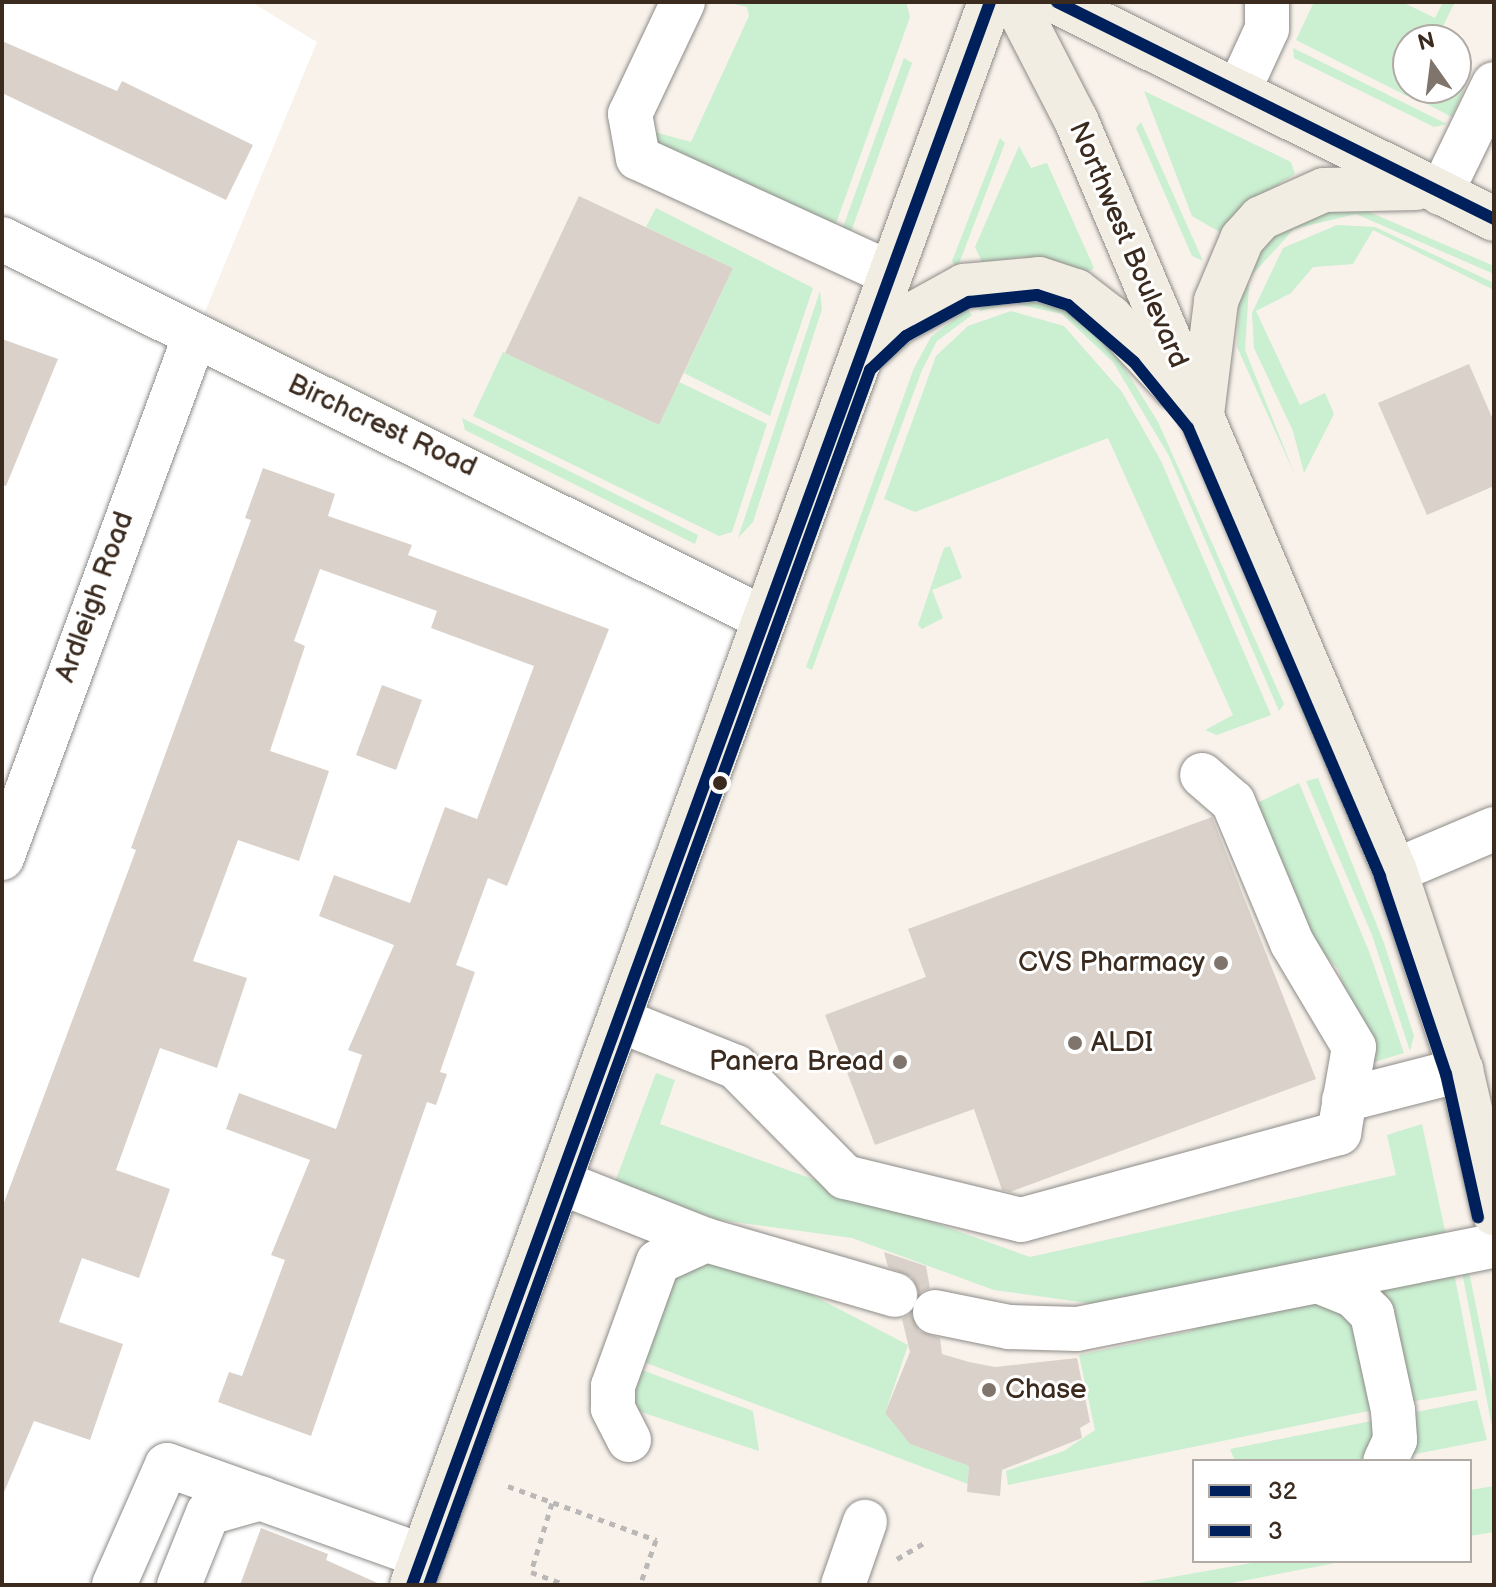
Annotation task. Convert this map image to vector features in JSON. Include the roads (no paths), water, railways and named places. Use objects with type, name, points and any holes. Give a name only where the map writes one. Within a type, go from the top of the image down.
[{"type":"main road","points":[[417,1570],[562,1183],[761,617],[990,2]]},
{"type":"main road","name":"Northwest Boulevard","points":[[1015,2],[1076,120],[1395,871],[1488,1158],[1494,1213]]},
{"type":"main road","points":[[1057,2],[1494,219]]},
{"type":"main road","points":[[1202,420],[1216,301],[1227,264],[1261,218],[1324,190],[1436,191]]},
{"type":"main road","points":[[856,361],[940,296],[1001,278],[1039,279],[1076,291],[1110,317],[1202,420]]},
{"type":"street","points":[[683,2],[630,114],[647,195],[884,288]]},
{"type":"street","points":[[1238,92],[1267,29],[1267,2]]},
{"type":"street","points":[[1436,191],[1494,84]]},
{"type":"street","name":"Birchcrest Road","points":[[2,239],[194,338],[525,493],[761,617]]},
{"type":"street","name":"Ardleigh Road","points":[[2,858],[194,338]]},
{"type":"street","points":[[619,1020],[736,1067],[845,1177],[1021,1220],[1339,1133],[1354,1047],[1292,943],[1233,802],[1202,775]]},
{"type":"street","points":[[1395,871],[1494,829]]},
{"type":"street","points":[[1344,1100],[1461,1070]]},
{"type":"street","points":[[562,1183],[706,1240],[895,1295]]},
{"type":"street","points":[[629,1440],[613,1408],[613,1386],[658,1262],[706,1240]]},
{"type":"street","points":[[935,1312],[1009,1327],[1077,1329],[1494,1246]]},
{"type":"street","points":[[1318,1281],[1353,1295],[1372,1314],[1393,1410],[1395,1440],[1386,1459]]},
{"type":"street","points":[[114,1585],[167,1465],[261,1498],[417,1570]]},
{"type":"street","points":[[179,1585],[208,1513],[261,1498]]},
{"type":"street","points":[[843,1585],[865,1522]]},
{"type":"place","name":"CVS Pharmacy","points":[[1221,963]]},
{"type":"place","name":"ALDI","points":[[1075,1043]]},
{"type":"place","name":"Panera Bread","points":[[900,1062]]},
{"type":"place","name":"Chase","points":[[989,1390]]}]
